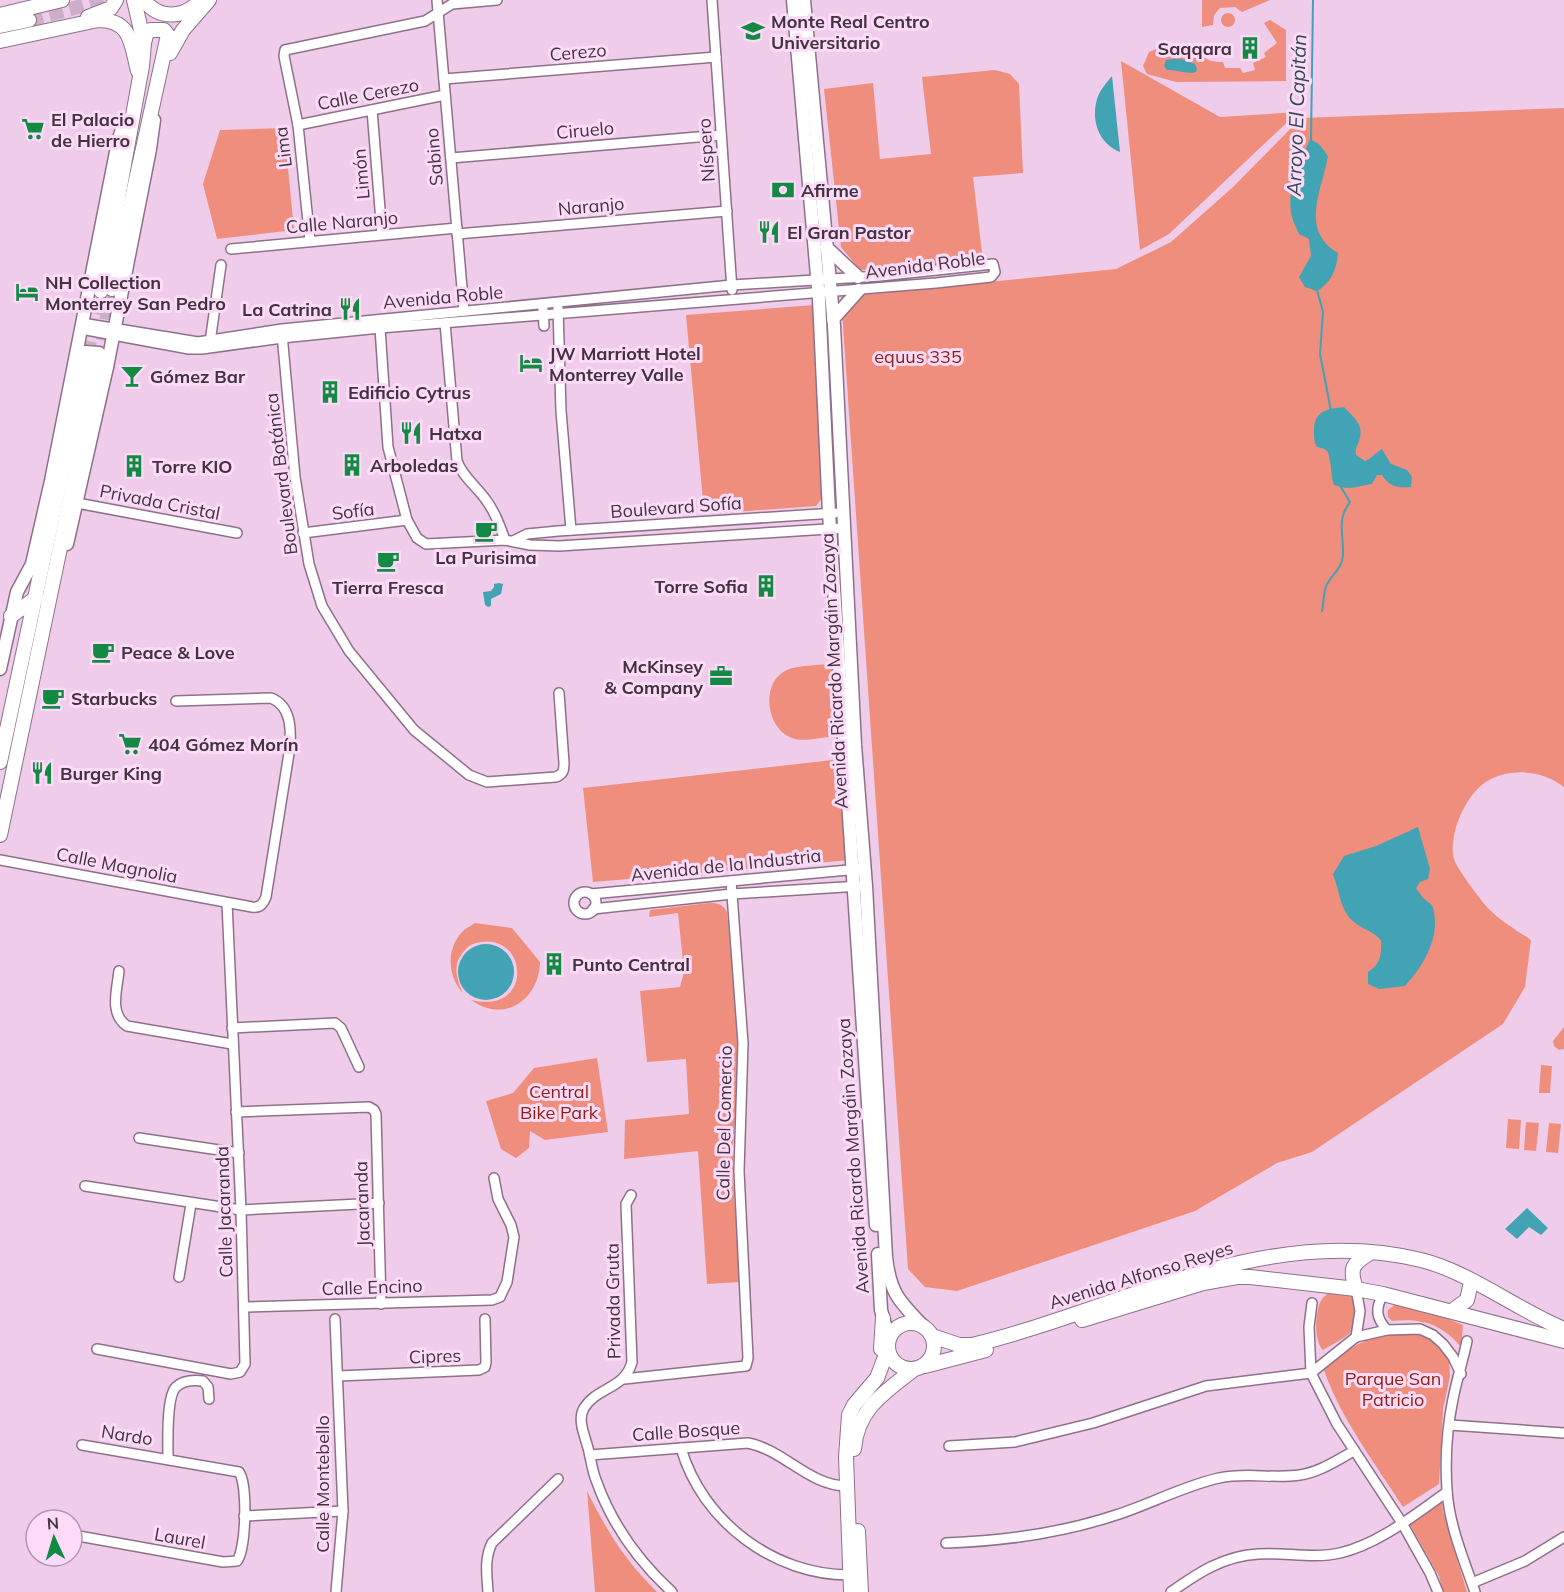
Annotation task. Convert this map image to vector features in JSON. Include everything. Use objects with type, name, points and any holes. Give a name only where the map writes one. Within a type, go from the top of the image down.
[{"type":"main road","points":[[0,15],[62,0]]},
{"type":"main road","points":[[55,29],[111,8],[116,0]]},
{"type":"main road","points":[[134,0],[144,43]]},
{"type":"main road","points":[[144,0],[156,11],[174,15],[188,12],[200,0]]},
{"type":"main road","points":[[161,71],[183,30],[209,0]]},
{"type":"main road","points":[[0,26],[29,20]]},
{"type":"main road","points":[[0,40],[98,20],[116,22],[123,27],[132,47],[140,79]]},
{"type":"main road","points":[[159,29],[167,33],[169,39],[106,288],[144,43],[150,30],[159,29]]},
{"type":"main road","points":[[0,835],[98,361]]},
{"type":"main road","points":[[0,762],[36,598],[98,361]]},
{"type":"main road","points":[[11,616],[36,598]]},
{"type":"main road","name":"Avenida Alfonso Reyes","points":[[929,1332],[959,1345],[972,1345],[1200,1272],[1267,1257],[1304,1252],[1370,1253],[1422,1260],[1452,1271],[1564,1329]]},
{"type":"main road","points":[[1356,1288],[1352,1278],[1353,1266],[1370,1253]]},
{"type":"main road","name":"Avenida Alfonso Reyes","points":[[861,1592],[854,1453],[856,1430],[869,1407],[878,1398],[919,1368],[1221,1279],[1250,1277],[1356,1288],[1564,1341]]},
{"type":"main road","points":[[1452,1311],[1467,1300],[1471,1282]]},
{"type":"main road","points":[[883,1318],[883,1366]]},
{"type":"main road","points":[[851,1592],[846,1457],[849,1415],[854,1405],[877,1378],[883,1366],[888,1344],[893,1331],[909,1323],[917,1324],[929,1332],[934,1351],[932,1358],[919,1368],[899,1367],[890,1356],[888,1344]]},
{"type":"street","name":"Sabino","points":[[437,0],[464,311]]},
{"type":"street","points":[[438,14],[452,4],[497,0]]},
{"type":"street","name":"Níspero","points":[[712,0],[733,298]]},
{"type":"street","name":"Avenida Ricardo Margáin Zozaya","points":[[793,0],[824,286],[833,319],[855,745],[859,869]]},
{"type":"street","name":"Avenida Ricardo Margáin Zozaya","points":[[804,0],[826,247],[824,286],[829,513],[859,869],[883,1318],[888,1344]]},
{"type":"street","name":"Lima","points":[[310,241],[298,125],[284,56],[285,50],[425,21],[438,14]]},
{"type":"street","name":"Cerezo","points":[[444,79],[716,57]]},
{"type":"street","name":"Calle Cerezo","points":[[298,125],[445,95]]},
{"type":"street","name":"Limón","points":[[372,110],[382,234]]},
{"type":"street","name":"Ciruelo","points":[[451,158],[721,135]]},
{"type":"street","name":"Naranjo","points":[[457,231],[727,211]]},
{"type":"street","name":"Calle Naranjo","points":[[231,249],[382,234],[457,231]]},
{"type":"street","points":[[826,247],[859,284],[833,319]]},
{"type":"street","name":"Avenida Roble","points":[[82,326],[210,342],[464,311],[732,285],[824,286],[936,283],[991,277],[995,268],[993,264],[935,270],[859,284]]},
{"type":"street","points":[[210,342],[221,265]]},
{"type":"street","points":[[935,270],[936,283]]},
{"type":"street","name":"Avenida Roble","points":[[114,331],[196,349],[282,334],[544,315],[733,298],[824,286]]},
{"type":"street","points":[[0,669],[18,589],[32,564],[82,326],[106,288]]},
{"type":"street","points":[[55,571],[66,547],[77,503],[98,361],[114,331],[106,288]]},
{"type":"street","points":[[558,303],[561,411],[571,530]]},
{"type":"street","points":[[543,304],[544,326]]},
{"type":"street","points":[[445,323],[457,461],[461,470],[488,502],[509,540]]},
{"type":"street","points":[[380,328],[388,447],[409,525]]},
{"type":"street","name":"Boulevard Botánica","points":[[282,334],[293,465],[309,564],[322,606],[349,651],[414,730],[468,775],[487,782],[561,775],[564,763],[559,693]]},
{"type":"street","points":[[74,362],[82,354],[95,352],[102,356],[98,361]]},
{"type":"street","name":"Privada Cristal","points":[[77,503],[237,533]]},
{"type":"street","name":"Boulevard Sofía","points":[[409,525],[417,538],[426,544],[509,540],[527,534],[571,530],[842,512]]},
{"type":"street","name":"Sofía","points":[[303,533],[409,525]]},
{"type":"street","name":"Boulevard Sofía","points":[[509,540],[530,545],[559,546],[843,528]]},
{"type":"street","name":"Calle Magnolia","points":[[0,860],[256,908],[262,904],[266,897],[290,747],[291,735],[286,711],[277,700],[271,698],[176,701]]},
{"type":"street","name":"Avenida de la Industria","points":[[591,894],[859,869]]},
{"type":"street","name":"Calle Del Comercio","points":[[624,1379],[746,1366],[748,1358],[739,1171],[743,1042],[730,881]]},
{"type":"street","name":"Avenida Ricardo Margáin Zozaya","points":[[860,886],[888,1272],[895,1295],[929,1332]]},
{"type":"street","name":"Avenida de la Industria","points":[[593,909],[732,894],[860,886]]},
{"type":"street","points":[[584,892],[591,894],[596,901],[593,909],[588,913],[582,913],[575,908],[576,896],[584,892]]},
{"type":"street","name":"Calle Jacaranda","points":[[97,1348],[237,1374],[245,1364],[239,1153],[227,903]]},
{"type":"street","points":[[120,971],[115,1011],[121,1022],[127,1026],[232,1044]]},
{"type":"street","points":[[232,1028],[335,1023],[341,1028],[359,1067]]},
{"type":"street","name":"Jacaranda","points":[[236,1112],[369,1107],[374,1110],[376,1114],[381,1304]]},
{"type":"street","points":[[139,1138],[239,1153]]},
{"type":"street","name":"Calle Encino","points":[[244,1307],[492,1300],[500,1297],[507,1282],[514,1237],[511,1225],[498,1200],[494,1178]]},
{"type":"street","points":[[85,1186],[241,1210],[379,1203]]},
{"type":"street","name":"Privada Gruta","points":[[631,1195],[626,1204],[632,1362],[630,1372],[624,1379],[593,1399],[585,1408],[581,1424],[594,1477],[604,1501],[624,1537],[648,1570],[672,1592]]},
{"type":"street","points":[[179,1276],[191,1204]]},
{"type":"street","points":[[1356,1288],[1360,1311],[1356,1337]]},
{"type":"street","points":[[1383,1294],[1377,1309],[1378,1318],[1387,1330]]},
{"type":"street","points":[[1312,1303],[1309,1327],[1311,1373],[1322,1397],[1354,1451],[1402,1523],[1438,1592]]},
{"type":"street","points":[[1360,1311],[1377,1309]]},
{"type":"street","name":"Calle Montebello","points":[[334,1319],[343,1511],[336,1592]]},
{"type":"street","name":"Cipres","points":[[338,1377],[479,1370],[485,1367],[486,1362],[485,1320]]},
{"type":"street","points":[[949,1446],[1015,1442],[1093,1423],[1206,1386],[1311,1373],[1356,1337],[1387,1330],[1420,1329],[1433,1335],[1453,1357],[1461,1374]]},
{"type":"street","points":[[1467,1341],[1453,1401],[1447,1492],[1459,1545],[1474,1587],[1525,1561],[1564,1537]]},
{"type":"street","name":"Nardo","points":[[168,1459],[171,1401],[174,1388],[181,1383],[193,1380],[203,1381],[208,1387],[209,1399]]},
{"type":"street","points":[[1450,1425],[1564,1433]]},
{"type":"street","name":"Calle Bosque","points":[[590,1455],[748,1443],[761,1446],[819,1480],[829,1484],[847,1486]]},
{"type":"street","name":"Nardo","points":[[82,1445],[235,1470],[241,1474],[243,1480],[244,1516]]},
{"type":"street","points":[[681,1448],[686,1466],[707,1502],[750,1544],[780,1560],[811,1571],[851,1575]]},
{"type":"street","points":[[946,1543],[989,1542],[1045,1533],[1116,1516],[1192,1486],[1220,1478],[1247,1474],[1300,1475],[1315,1472],[1354,1451]]},
{"type":"street","points":[[488,1592],[487,1562],[492,1543],[558,1479]]},
{"type":"street","points":[[1171,1592],[1206,1568],[1230,1558],[1257,1554],[1339,1553],[1371,1542],[1447,1492]]},
{"type":"street","points":[[244,1516],[343,1511]]},
{"type":"street","name":"Laurel","points":[[84,1537],[233,1562],[240,1557],[242,1550],[244,1516]]},
{"type":"green space","points":[[1202,0],[1270,0],[1242,12],[1235,7],[1220,8],[1214,15],[1213,25],[1202,27]]},
{"type":"green space","points":[[1228,13],[1233,15],[1235,20],[1233,25],[1228,27],[1223,25],[1221,20],[1223,15]]},
{"type":"green space","points":[[1270,20],[1286,30],[1286,81],[1176,82],[1147,74],[1143,66],[1149,52],[1179,45],[1209,60],[1223,62],[1225,68],[1240,68],[1243,73],[1255,70],[1253,63],[1266,57],[1264,53],[1277,43],[1264,23]]},
{"type":"green space","points":[[1121,61],[1220,117],[1298,112],[1169,234],[1140,250]]},
{"type":"green space","points":[[995,70],[1010,74],[1019,84],[1023,173],[973,177],[983,261],[860,270],[841,247],[824,89],[873,83],[880,159],[931,154],[922,77]]},
{"type":"green space","name":"equus 335","points":[[1564,108],[1564,787],[1545,777],[1524,772],[1492,779],[1478,788],[1466,805],[1457,825],[1453,847],[1455,862],[1482,902],[1500,919],[1531,940],[1525,987],[1503,1024],[1312,1152],[1277,1163],[1195,1211],[957,1291],[925,1287],[908,1269],[841,297],[1116,269],[1171,242],[1233,187],[1301,118]]},
{"type":"green space","points":[[284,128],[294,230],[217,239],[203,184],[220,130]]},
{"type":"green space","points":[[814,305],[827,492],[816,506],[722,513],[709,508],[703,501],[686,315]]},
{"type":"green space","points":[[838,663],[841,735],[805,740],[785,735],[772,717],[770,706],[772,685],[778,676],[792,668]]},
{"type":"green space","points":[[842,759],[851,860],[593,882],[583,788]]},
{"type":"green space","points":[[709,903],[720,904],[727,912],[736,1009],[738,1076],[733,1179],[740,1282],[707,1284],[698,1151],[624,1159],[625,1120],[689,1114],[686,1059],[647,1062],[640,991],[680,987],[684,972],[678,913],[649,917],[650,910]]},
{"type":"green space","points":[[475,923],[512,928],[540,962],[538,976],[526,997],[507,1009],[496,1010],[483,1007],[471,1000],[491,1001],[506,996],[514,986],[517,974],[515,961],[508,950],[497,943],[472,944],[461,955],[456,971],[463,993],[454,979],[451,970],[451,954],[454,945],[464,930]]},
{"type":"green space","points":[[1564,1027],[1564,1049],[1559,1050],[1554,1046],[1553,1041]]},
{"type":"green space","name":"Central Bike Park","points":[[597,1058],[608,1132],[545,1140],[530,1131],[529,1148],[516,1158],[501,1149],[486,1101],[513,1093],[534,1068]]},
{"type":"green space","points":[[1541,1065],[1552,1066],[1550,1093],[1539,1093]]},
{"type":"green space","points":[[1508,1119],[1521,1120],[1519,1149],[1506,1148]]},
{"type":"green space","points":[[1526,1122],[1539,1123],[1536,1151],[1524,1150]]},
{"type":"green space","points":[[1549,1123],[1561,1124],[1558,1153],[1546,1152]]},
{"type":"green space","points":[[1329,1292],[1352,1295],[1355,1324],[1348,1335],[1323,1350],[1318,1341],[1316,1321],[1318,1308]]},
{"type":"green space","points":[[1397,1303],[1463,1325],[1461,1347],[1446,1333],[1430,1324],[1403,1320],[1392,1321],[1388,1317],[1388,1310]]},
{"type":"green space","name":"Parque San Patricio","points":[[1409,1333],[1428,1337],[1442,1347],[1449,1361],[1450,1376],[1443,1409],[1439,1484],[1403,1507],[1349,1423],[1324,1370],[1362,1342],[1382,1336]]},
{"type":"green space","points":[[587,1491],[618,1545],[657,1592],[595,1592]]},
{"type":"green space","points":[[1442,1501],[1467,1592],[1443,1592],[1439,1576],[1409,1523]]},
{"type":"water","points":[[1173,59],[1195,64],[1196,72],[1167,70],[1164,66],[1166,60]]},
{"type":"water","points":[[1112,76],[1120,152],[1106,143],[1101,136],[1095,113],[1098,96]]},
{"type":"water","points":[[1310,139],[1319,144],[1328,156],[1318,196],[1316,221],[1319,233],[1326,244],[1338,253],[1332,275],[1317,291],[1305,287],[1299,277],[1311,256],[1309,239],[1299,234],[1292,218],[1290,203],[1296,175]]},
{"type":"water","points":[[1344,407],[1355,418],[1361,430],[1356,455],[1365,461],[1382,449],[1391,464],[1407,470],[1412,477],[1411,487],[1394,486],[1382,475],[1377,475],[1372,484],[1349,488],[1334,485],[1328,452],[1315,444],[1315,424],[1322,412]]},
{"type":"water","points":[[494,584],[503,584],[501,594],[491,599],[491,606],[488,607],[485,605],[483,592],[491,591]]},
{"type":"water","points":[[1418,827],[1430,869],[1428,879],[1420,882],[1416,888],[1432,905],[1435,916],[1433,938],[1425,959],[1405,986],[1379,989],[1368,984],[1368,972],[1379,959],[1381,940],[1349,917],[1333,874],[1344,856],[1376,846]]},
{"type":"water","points":[[481,944],[491,944],[506,952],[512,961],[514,972],[512,983],[506,992],[491,1000],[481,1000],[470,995],[463,988],[458,977],[458,967],[463,956],[470,949]]},
{"type":"water","points":[[1527,1208],[1548,1228],[1541,1235],[1529,1227],[1517,1239],[1505,1229]]},
{"type":"waterway","name":"Arroyo El Capitán","points":[[1311,140],[1313,0]]},
{"type":"waterway","name":"Arroyo El Capitán","points":[[1317,290],[1323,312],[1320,354],[1331,411]]},
{"type":"waterway","name":"Arroyo El Capitán","points":[[1322,611],[1326,587],[1339,567],[1343,555],[1342,521],[1350,502],[1339,484]]},
{"type":"tunnel","points":[[29,20],[105,0]]},
{"type":"tunnel","points":[[99,361],[112,289]]},
{"type":"tunnel","points":[[87,355],[101,291]]},
{"type":"place","name":"Monte Real Centro Universitario","points":[[753,31]]},
{"type":"place","name":"Saqqara","points":[[1250,48]]},
{"type":"place","name":"El Palacio de Hierro","points":[[33,129]]},
{"type":"place","name":"Afirme","points":[[783,190]]},
{"type":"place","name":"El Gran Pastor","points":[[769,232]]},
{"type":"place","name":"NH Collection Monterrey San Pedro","points":[[27,292]]},
{"type":"place","name":"La Catrina","points":[[350,309]]},
{"type":"place","name":"JW Marriott Hotel Monterrey Valle","points":[[531,363]]},
{"type":"place","name":"Gómez Bar","points":[[132,376]]},
{"type":"place","name":"Edificio Cytrus","points":[[330,392]]},
{"type":"place","name":"Hatxa","points":[[411,433]]},
{"type":"place","name":"Arboledas","points":[[352,465]]},
{"type":"place","name":"Torre KIO","points":[[134,466]]},
{"type":"place","name":"La Purisima","points":[[486,531]]},
{"type":"place","name":"Tierra Fresca","points":[[388,561]]},
{"type":"place","name":"Torre Sofia","points":[[766,586]]},
{"type":"place","name":"Peace & Love","points":[[103,652]]},
{"type":"place","name":"McKinsey & Company","points":[[721,676]]},
{"type":"place","name":"Starbucks","points":[[53,698]]},
{"type":"place","name":"404 Gómez Morín","points":[[130,744]]},
{"type":"place","name":"Burger King","points":[[42,773]]},
{"type":"place","name":"Punto Central","points":[[554,964]]}]
